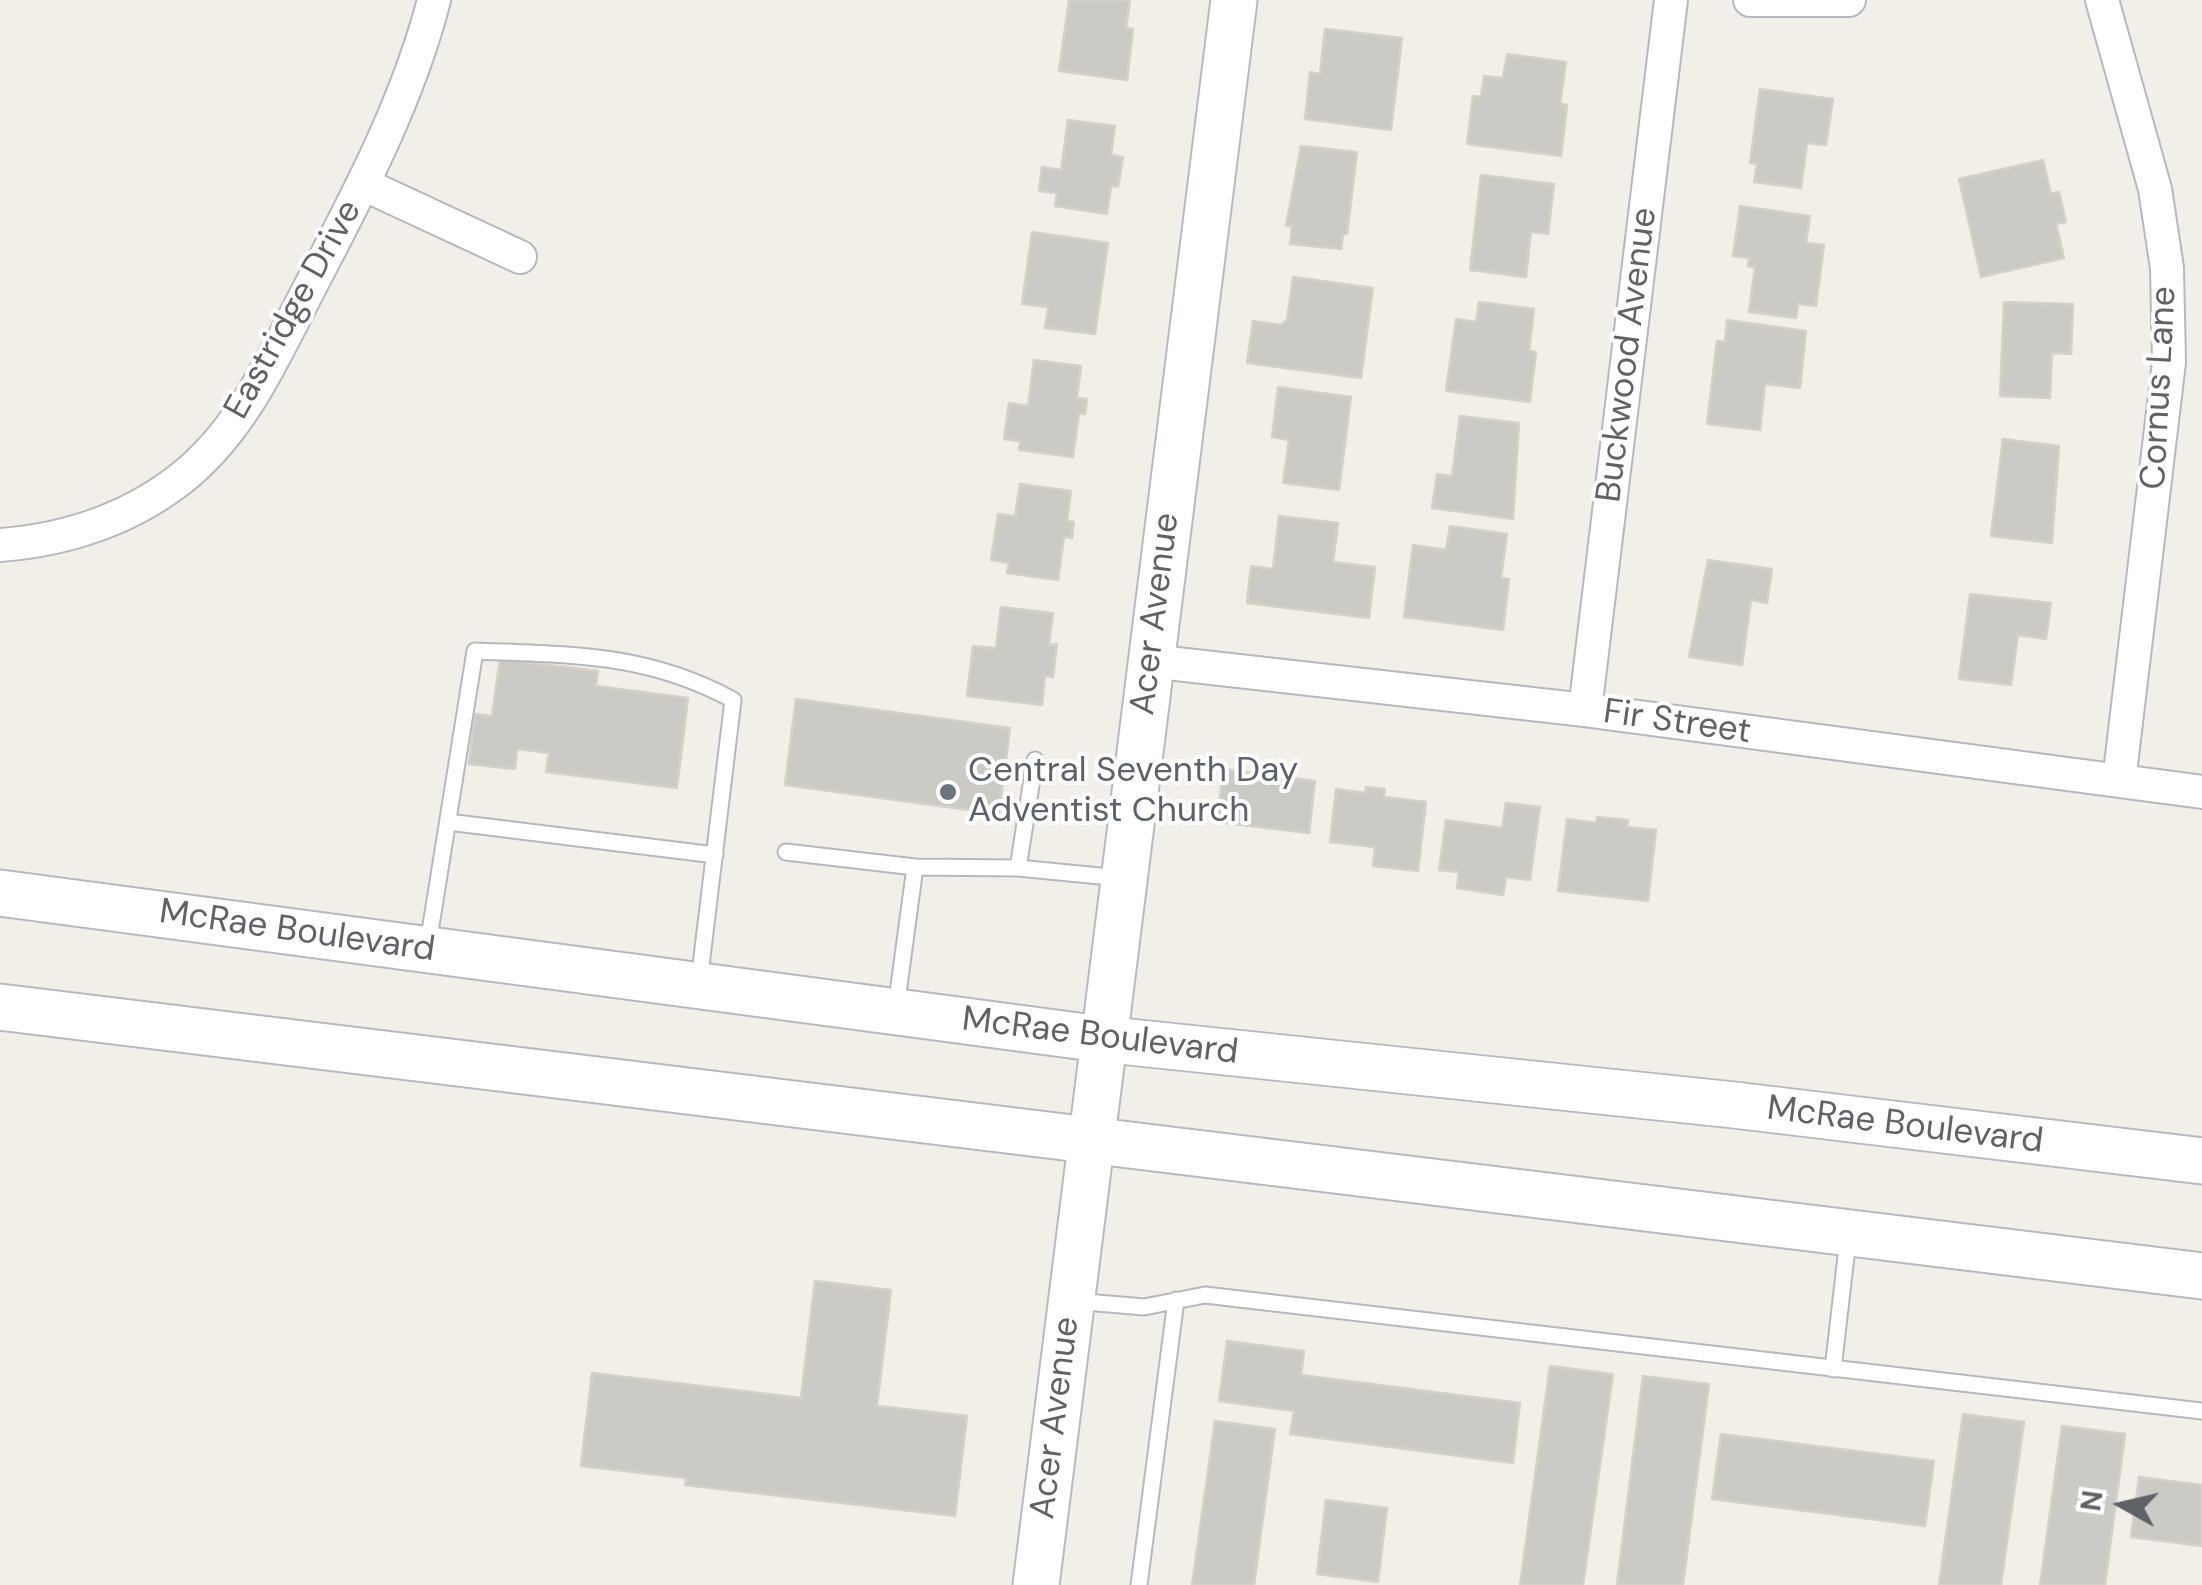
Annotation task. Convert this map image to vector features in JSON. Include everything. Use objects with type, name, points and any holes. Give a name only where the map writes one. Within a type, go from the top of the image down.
[{"type":"main road","name":"Acer Avenue","points":[[1036,1585],[1101,1039],[1234,0]]},
{"type":"main road","name":"McRae Boulevard","points":[[0,893],[1101,1039],[1714,1103],[2202,1162]]},
{"type":"main road","points":[[0,1007],[2202,1276]]},
{"type":"street","name":"Eastridge Drive","points":[[0,545],[92,529],[138,507],[189,472],[230,428],[255,392],[363,184],[422,45],[434,0]]},
{"type":"street","name":"Buckwood Avenue","points":[[1585,710],[1670,0]]},
{"type":"street","points":[[1750,0],[1849,0]]},
{"type":"street","name":"Cornus Lane","points":[[2102,0],[2155,190],[2166,268],[2169,362],[2119,781]]},
{"type":"street","points":[[363,184],[520,257]]},
{"type":"street","name":"Fir Street","points":[[1150,661],[1585,710],[2202,792]]},
{"type":"lane","points":[[427,950],[476,651],[600,656],[686,675],[733,700],[699,986]]},
{"type":"lane","points":[[1018,868],[1036,760]]},
{"type":"lane","points":[[448,822],[714,855]]},
{"type":"lane","points":[[786,852],[915,867],[1018,868],[1122,878]]},
{"type":"lane","points":[[896,1012],[915,867]]},
{"type":"lane","points":[[1833,1369],[1849,1233]]},
{"type":"lane","points":[[1070,1300],[1144,1308],[1204,1295],[2202,1412]]},
{"type":"lane","points":[[1139,1585],[1176,1300]]},
{"type":"building","points":[[1069,0],[1130,0],[1126,28],[1133,29],[1127,80],[1059,71]]},
{"type":"building","points":[[1325,29],[1402,38],[1391,130],[1305,119],[1310,72],[1320,74]]},
{"type":"building","points":[[1507,54],[1566,62],[1560,104],[1567,105],[1561,156],[1467,144],[1473,96],[1481,97],[1484,76],[1503,78]]},
{"type":"building","points":[[1760,89],[1833,99],[1826,145],[1807,143],[1801,188],[1754,182],[1757,164],[1750,163]]},
{"type":"building","points":[[1068,120],[1115,126],[1111,155],[1123,157],[1118,187],[1111,186],[1107,214],[1055,206],[1057,193],[1039,191],[1042,167],[1061,170]]},
{"type":"building","points":[[1301,146],[1357,152],[1347,234],[1343,234],[1341,249],[1290,244],[1292,226],[1286,226]]},
{"type":"building","points":[[2043,160],[2051,194],[2059,192],[2066,222],[2056,224],[2064,258],[1981,277],[1959,179]]},
{"type":"building","points":[[1481,175],[1554,184],[1548,234],[1531,232],[1526,277],[1470,270]]},
{"type":"building","points":[[1740,206],[1810,216],[1806,243],[1824,245],[1816,306],[1798,304],[1796,318],[1749,312],[1755,267],[1748,266],[1749,258],[1733,256]]},
{"type":"building","points":[[1032,232],[1108,243],[1095,334],[1045,328],[1048,307],[1022,304]]},
{"type":"building","points":[[1293,277],[1373,288],[1361,378],[1247,363],[1253,321],[1281,325],[1287,320]]},
{"type":"building","points":[[1479,302],[1534,309],[1529,351],[1536,352],[1530,402],[1446,391],[1456,319],[1476,322]]},
{"type":"building","points":[[2004,302],[2073,304],[2071,354],[2052,353],[2050,398],[2000,396]]},
{"type":"building","points":[[1727,320],[1806,331],[1800,388],[1765,384],[1760,430],[1707,424],[1717,341],[1725,342]]},
{"type":"building","points":[[1034,360],[1081,366],[1077,398],[1087,399],[1085,414],[1079,413],[1073,457],[1019,450],[1020,441],[1004,439],[1009,403],[1028,406]]},
{"type":"building","points":[[1278,387],[1351,397],[1339,490],[1283,483],[1289,440],[1272,437]]},
{"type":"building","points":[[1460,416],[1519,423],[1513,519],[1432,508],[1437,474],[1452,476]]},
{"type":"building","points":[[2003,439],[2059,446],[2052,543],[1991,536]]},
{"type":"building","points":[[1020,484],[1071,491],[1067,521],[1074,522],[1072,538],[1064,537],[1058,580],[1007,573],[1009,563],[991,560],[998,514],[1015,516]]},
{"type":"building","points":[[1279,516],[1338,523],[1333,562],[1375,567],[1369,618],[1247,603],[1251,566],[1273,569]]},
{"type":"building","points":[[1450,526],[1507,534],[1501,578],[1509,579],[1503,630],[1404,617],[1413,545],[1446,550]]},
{"type":"building","points":[[1708,560],[1772,569],[1767,603],[1751,600],[1742,665],[1689,657]]},
{"type":"building","points":[[1970,594],[2051,603],[2046,639],[2018,635],[2011,685],[1959,679]]},
{"type":"building","points":[[1001,607],[1053,613],[1049,645],[1057,644],[1053,677],[1045,676],[1042,705],[967,696],[973,646],[996,648]]},
{"type":"building","points":[[500,659],[598,671],[596,686],[688,698],[677,788],[546,772],[549,753],[517,749],[515,769],[469,764],[475,714],[492,716]]},
{"type":"building","points":[[796,699],[1010,728],[999,814],[785,785]]},
{"type":"building","points":[[1223,769],[1315,781],[1309,833],[1217,822]]},
{"type":"building","points":[[1366,787],[1385,789],[1384,797],[1426,802],[1418,871],[1373,866],[1375,847],[1330,842],[1336,789],[1365,793]]},
{"type":"building","points":[[1506,803],[1540,807],[1530,880],[1506,877],[1503,895],[1457,888],[1459,872],[1439,870],[1446,820],[1502,828]]},
{"type":"building","points":[[1597,817],[1628,820],[1627,827],[1656,830],[1648,901],[1558,891],[1567,819],[1596,823]]},
{"type":"building","points":[[815,1281],[891,1290],[877,1406],[967,1416],[955,1516],[685,1485],[686,1478],[581,1466],[592,1373],[801,1398]]},
{"type":"building","points":[[1227,1341],[1304,1351],[1301,1375],[1520,1403],[1513,1463],[1290,1434],[1294,1411],[1219,1401]]},
{"type":"building","points":[[1550,1366],[1613,1374],[1583,1585],[1520,1585]]},
{"type":"building","points":[[1643,1376],[1709,1384],[1683,1585],[1617,1585]]},
{"type":"building","points":[[1963,1414],[2024,1422],[2001,1585],[1939,1585]]},
{"type":"building","points":[[1215,1421],[1275,1429],[1254,1585],[1192,1585]]},
{"type":"building","points":[[2062,1426],[2125,1434],[2105,1585],[2040,1585]]},
{"type":"building","points":[[1721,1434],[1934,1461],[1925,1526],[1712,1499]]},
{"type":"building","points":[[2139,1477],[2202,1485],[2202,1546],[2131,1537]]},
{"type":"building","points":[[1326,1500],[1387,1508],[1378,1582],[1317,1574]]},
{"type":"place","name":"Central Seventh Day Adventist Church","points":[[948,792]]}]
